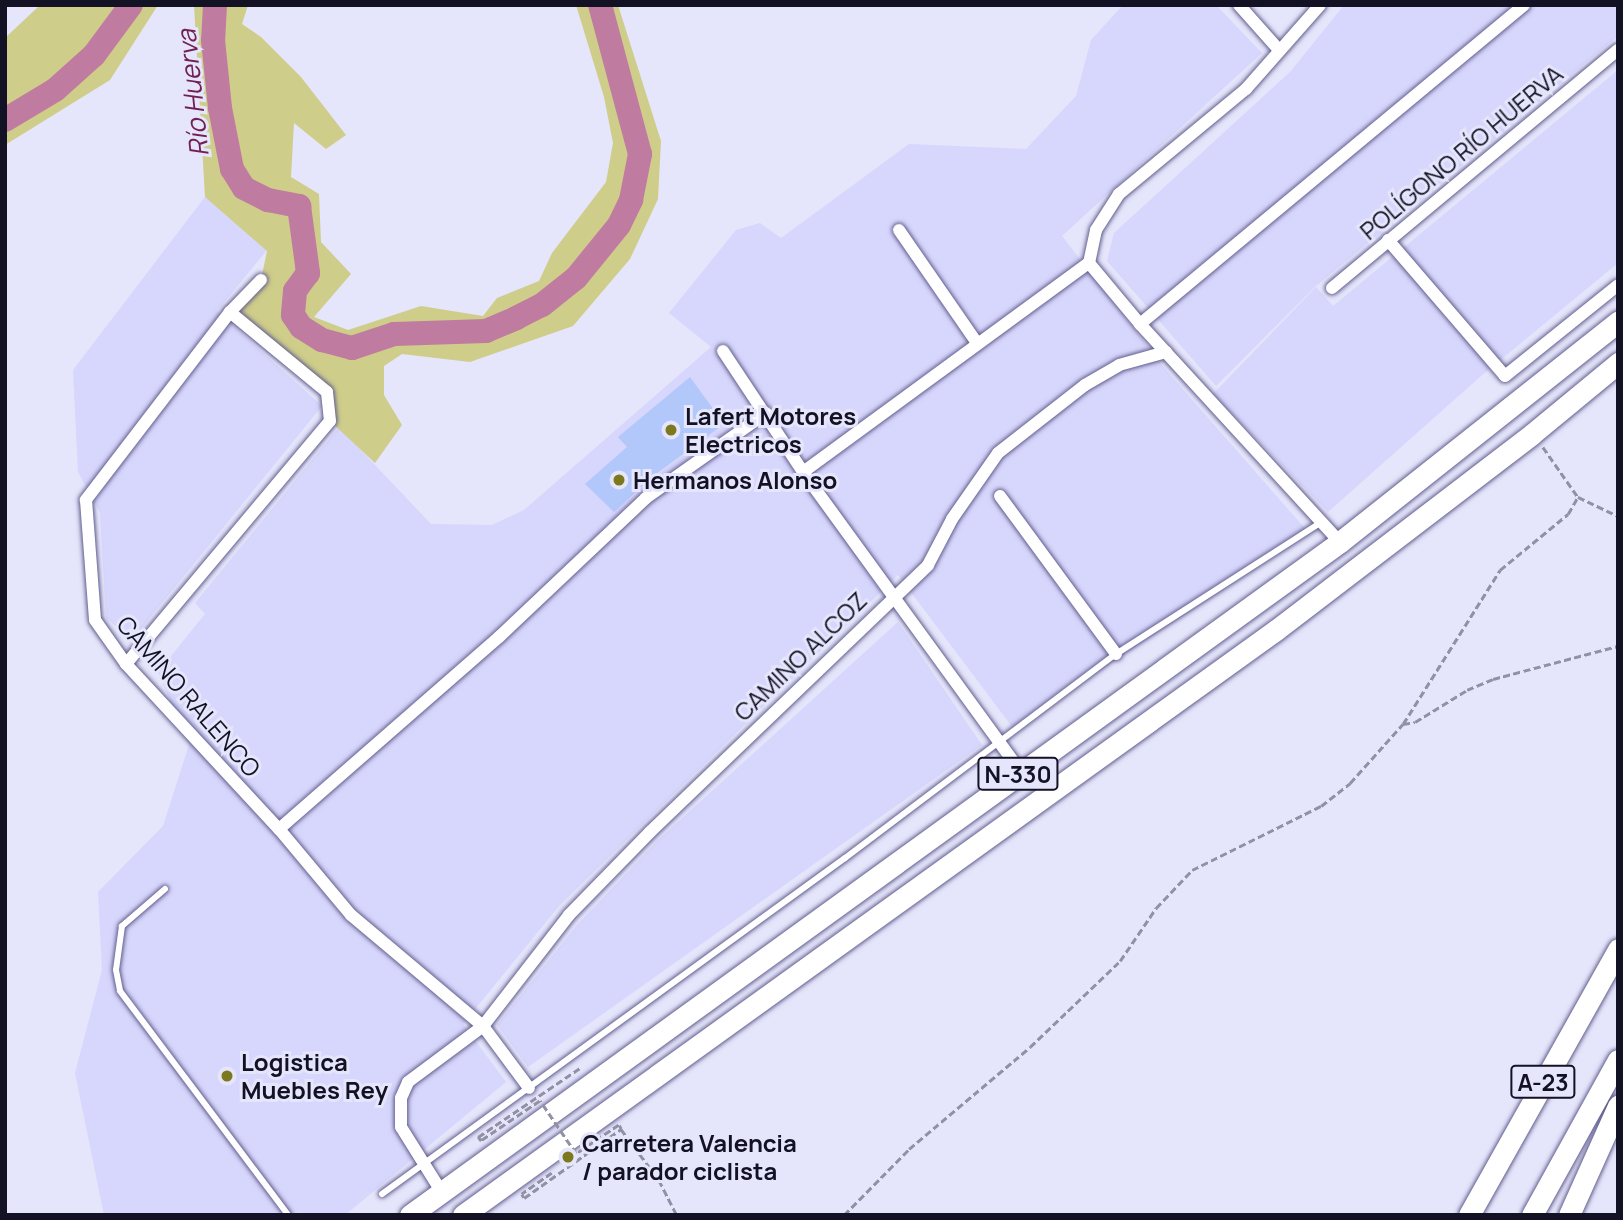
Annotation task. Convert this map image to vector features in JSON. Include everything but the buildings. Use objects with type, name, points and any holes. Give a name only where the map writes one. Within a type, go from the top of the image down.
[{"type":"highway","name":"N-330","points":[[410,1215],[1340,542],[1618,322]]},
{"type":"highway","name":"N-330","points":[[463,1215],[1276,630],[1532,434],[1618,363]]},
{"type":"highway","name":"A-23","points":[[1469,1215],[1618,949]]},
{"type":"highway","name":"A-23","points":[[1532,1215],[1618,1060]]},
{"type":"highway","points":[[1569,1215],[1618,1106]]},
{"type":"street","points":[[1239,5],[1279,50]]},
{"type":"street","points":[[803,472],[1089,263],[1096,230],[1119,194],[1246,89],[1320,5]]},
{"type":"street","points":[[1140,324],[1524,5]]},
{"type":"street","name":"POLÍGONO RÍO HUERVA","points":[[1332,288],[1618,50]]},
{"type":"street","points":[[900,230],[976,344]]},
{"type":"street","points":[[1388,240],[1505,376],[1618,285]]},
{"type":"street","points":[[1089,263],[1140,324],[1340,542]]},
{"type":"street","name":"CAMINO RALENCO","points":[[261,280],[230,312],[86,500],[95,620],[126,664],[279,829],[351,915],[483,1026],[528,1088]]},
{"type":"street","points":[[126,664],[330,421],[327,392],[230,312]]},
{"type":"street","points":[[723,351],[803,472],[1021,772]]},
{"type":"street","name":"CAMINO ALCOZ","points":[[442,1191],[401,1126],[403,1090],[408,1082],[483,1026],[569,915],[892,595],[928,565],[953,519],[998,453],[1084,385],[1119,365],[1166,352]]},
{"type":"street","points":[[279,829],[499,637],[646,498],[766,413]]},
{"type":"street","points":[[1000,496],[1116,654]]},
{"type":"lane","points":[[382,1194],[1000,743],[1116,654],[1322,522]]},
{"type":"lane","points":[[165,890],[122,926],[116,970],[120,991],[288,1215]]},
{"type":"path","points":[[1532,434],[1562,471],[1578,497],[1618,516]]},
{"type":"path","points":[[844,1215],[909,1149],[1030,1047],[1120,961],[1156,908],[1192,870],[1321,806],[1350,783],[1403,724],[1500,570],[1567,514],[1578,497]]},
{"type":"path","points":[[1403,724],[1415,722],[1467,690],[1493,679],[1618,646]]},
{"type":"path","points":[[580,1068],[478,1137],[481,1141],[540,1101],[576,1154],[619,1125],[660,1180],[677,1215]]},
{"type":"path","points":[[552,1173],[522,1194],[524,1198],[621,1129]]},
{"type":"shaded area","points":[[158,5],[110,80],[5,145],[5,38],[39,6]]},
{"type":"shaded area","points":[[194,5],[248,5],[242,24],[261,37],[301,77],[346,135],[326,149],[294,123],[291,177],[319,194],[321,242],[351,274],[314,317],[348,330],[421,306],[483,316],[497,298],[539,281],[552,253],[606,182],[613,143],[604,97],[576,5],[618,5],[661,141],[658,199],[630,259],[573,326],[470,362],[402,354],[384,366],[384,395],[402,425],[375,463],[330,421],[326,392],[230,312],[261,280],[267,251],[205,197]]},
{"type":"shaded area","points":[[1123,5],[1216,5],[1262,53],[1062,236],[1166,370],[1309,533],[1013,728],[898,575],[559,906],[463,1024],[506,1082],[345,1215],[104,1215],[75,1073],[102,970],[98,892],[163,826],[189,745],[158,672],[205,614],[195,603],[339,427],[431,524],[492,525],[524,510],[711,347],[669,313],[736,230],[760,223],[781,238],[909,144],[1026,149],[1076,96],[1091,40]]},
{"type":"shaded area","points":[[1344,5],[1618,5],[1618,36],[1316,286],[1216,386],[1107,261],[1114,233],[1291,71]]},
{"type":"shaded area","points":[[1618,70],[1618,263],[1481,376],[1328,512],[1213,394],[1316,287],[1333,306]]},
{"type":"shaded area","points":[[205,197],[267,250],[217,311],[322,406],[132,640],[106,618],[100,513],[78,472],[73,370]]},
{"type":"shaded area","points":[[898,622],[982,745],[528,1067],[497,1025],[577,925],[658,840]]},
{"type":"waterway","name":"Río Huerva","points":[[5,120],[55,90],[94,55],[131,5]]},
{"type":"waterway","name":"Río Huerva","points":[[215,5],[213,40],[220,108],[232,169],[244,188],[268,200],[299,206],[308,273],[295,291],[293,315],[301,327],[322,340],[352,348],[394,334],[486,331],[516,318],[542,305],[576,278],[619,225],[631,200],[640,154],[600,5]]},
{"type":"place","name":"Lafert Motores Electricos","points":[[671,430]]},
{"type":"place","name":"Hermanos Alonso","points":[[619,480]]},
{"type":"place","name":"Logistica Muebles Rey","points":[[227,1076]]},
{"type":"place","name":"Carretera Valencia / parador ciclista","points":[[568,1157]]}]
